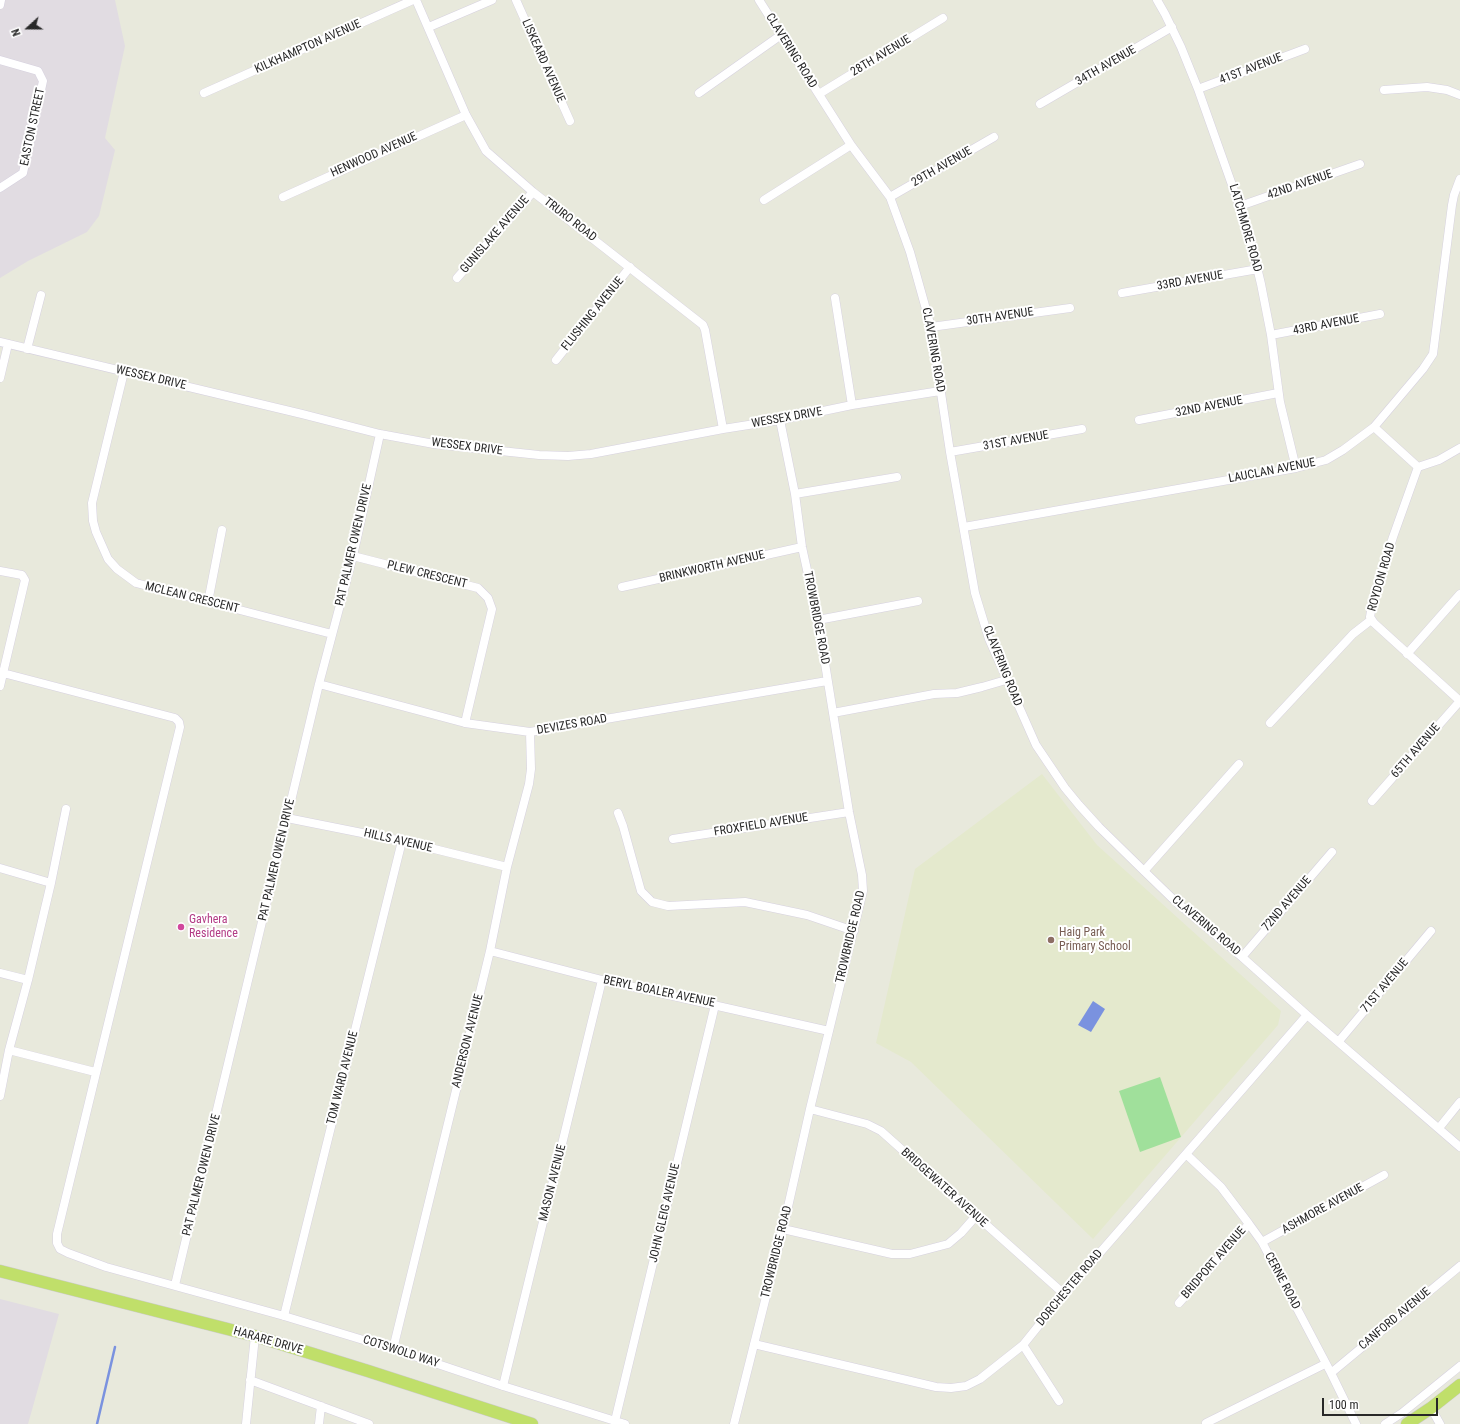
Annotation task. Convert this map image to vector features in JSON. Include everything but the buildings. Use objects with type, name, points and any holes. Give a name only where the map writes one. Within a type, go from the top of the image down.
[{"type":"main road","name":"HARARE DRIVE","points":[[0,1271],[255,1336],[368,1370],[532,1424]]},
{"type":"main road","points":[[1407,1424],[1431,1408],[1460,1385]]},
{"type":"street","points":[[0,5],[1,0]]},
{"type":"street","name":"KILKHAMPTON AVENUE","points":[[204,93],[413,0]]},
{"type":"street","name":"TRURO ROAD","points":[[416,0],[466,115],[486,151],[534,192],[703,325],[723,429]]},
{"type":"street","points":[[428,27],[492,0]]},
{"type":"street","name":"LISKEARD AVENUE","points":[[516,0],[570,121]]},
{"type":"street","name":"CLAVERING ROAD","points":[[759,0],[852,145],[890,197],[910,252],[931,327],[950,452],[975,593],[989,639],[1006,680],[1036,744],[1065,788],[1100,827],[1144,871],[1176,901],[1460,1147]]},
{"type":"street","name":"LATCHMORE ROAD","points":[[1157,0],[1172,27],[1198,89],[1240,206],[1258,269],[1271,335],[1278,393],[1296,468]]},
{"type":"street","name":"28TH AVENUE","points":[[819,94],[943,18]]},
{"type":"street","name":"34TH AVENUE","points":[[1040,104],[1172,27]]},
{"type":"street","points":[[699,93],[781,35]]},
{"type":"street","name":"41ST AVENUE","points":[[1198,89],[1305,49]]},
{"type":"street","name":"EASTON STREET","points":[[0,60],[38,71],[43,81],[22,173],[0,188]]},
{"type":"street","points":[[1384,90],[1427,87],[1447,90],[1460,95]]},
{"type":"street","name":"HENWOOD AVENUE","points":[[283,197],[466,115]]},
{"type":"street","name":"29TH AVENUE","points":[[890,197],[994,137]]},
{"type":"street","points":[[764,200],[852,145]]},
{"type":"street","name":"42ND AVENUE","points":[[1240,206],[1360,164]]},
{"type":"street","name":"LAUCLAN AVENUE","points":[[964,527],[1296,468],[1317,463],[1334,456],[1374,427],[1423,369],[1433,354],[1452,205],[1460,179]]},
{"type":"street","name":"GUNISLAKE AVENUE","points":[[457,278],[534,192]]},
{"type":"street","name":"FLUSHING AVENUE","points":[[556,360],[630,267]]},
{"type":"street","name":"33RD AVENUE","points":[[1122,294],[1258,269]]},
{"type":"street","points":[[27,348],[41,295]]},
{"type":"street","points":[[835,298],[852,406]]},
{"type":"street","name":"30TH AVENUE","points":[[931,327],[1070,308]]},
{"type":"street","name":"43RD AVENUE","points":[[1271,335],[1380,314]]},
{"type":"street","points":[[0,378],[4,343]]},
{"type":"street","name":"WESSEX DRIVE","points":[[4,343],[380,434],[434,444],[539,455],[568,456],[591,454],[940,391]]},
{"type":"street","name":"MCLEAN CRESCENT","points":[[124,372],[92,503],[93,521],[96,532],[108,559],[117,569],[136,583],[332,634]]},
{"type":"street","name":"32ND AVENUE","points":[[1139,420],[1278,393]]},
{"type":"street","name":"TROWBRIDGE ROAD","points":[[734,1424],[783,1229],[810,1109],[864,891],[849,812],[818,620],[802,547],[795,494],[780,420]]},
{"type":"street","points":[[1374,427],[1418,467],[1433,463],[1460,448]]},
{"type":"street","name":"31ST AVENUE","points":[[950,452],[1082,429]]},
{"type":"street","name":"PAT PALMER OWEN DRIVE","points":[[175,1285],[319,684],[353,556],[380,434]]},
{"type":"street","name":"ROYDON ROAD","points":[[1418,467],[1393,537],[1373,600],[1370,614],[1371,620],[1460,701]]},
{"type":"street","points":[[795,494],[897,477]]},
{"type":"street","points":[[208,602],[222,530]]},
{"type":"street","name":"BRINKWORTH AVENUE","points":[[622,587],[802,547]]},
{"type":"street","name":"PLEW CRESCENT","points":[[353,556],[478,588],[488,598],[492,609],[465,723]]},
{"type":"street","points":[[0,571],[22,575],[25,580],[0,686]]},
{"type":"street","points":[[1407,654],[1460,594]]},
{"type":"street","points":[[818,620],[918,601]]},
{"type":"street","points":[[1270,723],[1353,634],[1371,620]]},
{"type":"street","points":[[3,673],[174,718],[179,722],[180,727],[95,1072],[9,1050]]},
{"type":"street","points":[[833,713],[934,694],[957,693],[1006,680]]},
{"type":"street","name":"DEVIZES ROAD","points":[[319,684],[465,723],[530,732],[827,681]]},
{"type":"street","name":"65TH AVENUE","points":[[1372,801],[1460,701]]},
{"type":"street","name":"ANDERSON AVENUE","points":[[393,1349],[490,951],[507,867],[530,784],[530,732]]},
{"type":"street","points":[[1144,871],[1239,764]]},
{"type":"street","points":[[0,1096],[9,1050],[28,980],[51,883],[66,809]]},
{"type":"street","name":"FROXFIELD AVENUE","points":[[673,839],[849,812]]},
{"type":"street","points":[[618,813],[641,891],[652,902],[668,906],[745,902],[807,915],[854,931]]},
{"type":"street","name":"HILLS AVENUE","points":[[288,818],[402,841],[507,867]]},
{"type":"street","name":"TOM WARD AVENUE","points":[[284,1316],[402,841]]},
{"type":"street","name":"72ND AVENUE","points":[[1242,957],[1332,852]]},
{"type":"street","points":[[0,868],[51,883]]},
{"type":"street","name":"71ST AVENUE","points":[[1339,1041],[1431,931]]},
{"type":"street","name":"BERYL BOALER AVENUE","points":[[490,951],[602,980],[829,1031]]},
{"type":"street","points":[[0,973],[28,980]]},
{"type":"street","name":"MASON AVENUE","points":[[503,1386],[602,980]]},
{"type":"street","name":"JOHN GLEIG AVENUE","points":[[615,1421],[715,1005]]},
{"type":"street","name":"DORCHESTER ROAD","points":[[754,1344],[936,1387],[951,1388],[966,1386],[980,1379],[1023,1345],[1064,1294],[1307,1015]]},
{"type":"street","name":"COTSWOLD WAY","points":[[95,1072],[57,1234],[57,1243],[60,1249],[100,1264],[149,1279],[284,1316],[393,1349],[503,1386],[625,1424]]},
{"type":"street","points":[[1439,1128],[1460,1102]]},
{"type":"street","name":"BRIDGEWATER AVENUE","points":[[810,1109],[859,1121],[881,1131],[1064,1294]]},
{"type":"street","name":"CERNE ROAD","points":[[1186,1154],[1221,1187],[1262,1242],[1356,1424]]},
{"type":"street","name":"ASHMORE AVENUE","points":[[1262,1242],[1384,1175]]},
{"type":"street","points":[[783,1229],[892,1254],[910,1254],[948,1244],[961,1233],[976,1216]]},
{"type":"street","name":"BRIDPORT AVENUE","points":[[1179,1303],[1249,1224]]},
{"type":"street","name":"CANFORD AVENUE","points":[[1331,1373],[1460,1266]]},
{"type":"street","points":[[246,1424],[255,1336]]},
{"type":"street","points":[[1023,1345],[1059,1401]]},
{"type":"street","points":[[1206,1423],[1325,1364]]},
{"type":"street","points":[[1385,1424],[1402,1413],[1460,1366]]},
{"type":"street","points":[[250,1380],[369,1424]]},
{"type":"street","points":[[319,1424],[321,1406]]},
{"type":"street","points":[[1431,1408],[1440,1424]]},
{"type":"shaded area","points":[[0,0],[115,0],[125,46],[105,138],[115,150],[99,216],[87,232],[28,261],[0,278]]},
{"type":"shaded area","name":"Haig Park Primary School","points":[[1042,774],[1097,845],[1281,1011],[1278,1025],[1093,1239],[911,1062],[876,1043],[915,869]]},
{"type":"shaded area","points":[[0,1299],[59,1314],[28,1424],[0,1424]]},
{"type":"green space","points":[[1160,1077],[1181,1137],[1140,1152],[1119,1091]]},
{"type":"water","points":[[1093,1001],[1105,1009],[1091,1032],[1078,1025]]},
{"type":"waterway","points":[[97,1424],[115,1347]]},
{"type":"place","name":"Gavhera Residence","points":[[181,927]]},
{"type":"place","name":"Haig Park Primary School","points":[[1051,940]]}]
